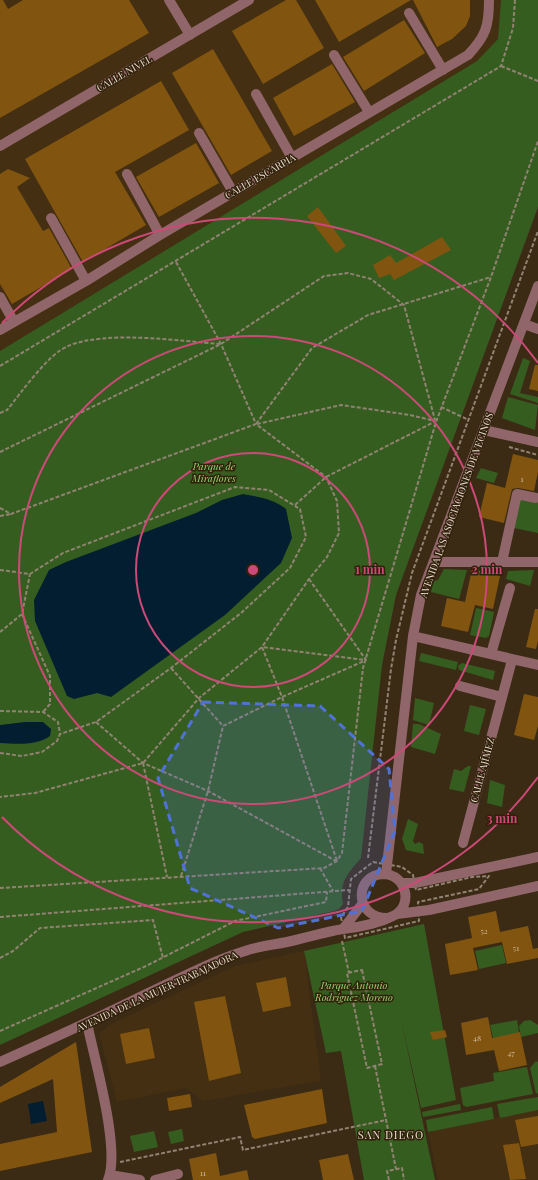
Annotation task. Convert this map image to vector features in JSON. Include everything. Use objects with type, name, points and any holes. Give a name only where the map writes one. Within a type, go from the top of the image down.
[{"type":"street","points":[[170,0],[190,34]]},
{"type":"street","name":"CALLE NIVEL","points":[[0,146],[249,0]]},
{"type":"street","name":"CALLE ESCARPIA","points":[[0,330],[86,281],[160,235],[468,55],[483,37],[489,19],[489,0]]},
{"type":"street","points":[[409,13],[443,70]]},
{"type":"street","points":[[334,54],[369,112]]},
{"type":"street","points":[[256,94],[292,158]]},
{"type":"street","points":[[199,133],[233,192]]},
{"type":"street","points":[[127,174],[160,235]]},
{"type":"street","points":[[51,218],[86,281]]},
{"type":"street","name":"AVENIDA LAS ASOCIACIONES DE VECINOS","points":[[386,874],[413,636],[421,595],[538,286]]},
{"type":"street","points":[[0,297],[14,322]]},
{"type":"street","points":[[524,324],[538,329]]},
{"type":"street","points":[[484,430],[538,442]]},
{"type":"street","points":[[502,562],[517,494],[537,495]]},
{"type":"street","points":[[434,562],[538,562]]},
{"type":"street","points":[[491,654],[510,588]]},
{"type":"street","points":[[413,636],[538,665]]},
{"type":"street","name":"CALLE AJÍMEZ","points":[[463,843],[512,660]]},
{"type":"street","points":[[460,686],[502,697]]},
{"type":"street","points":[[402,883],[415,884],[538,857]]},
{"type":"street","points":[[386,874],[395,877],[402,883],[406,900],[402,908],[392,916],[372,915],[363,903],[362,893],[368,880],[376,875],[386,874]]},
{"type":"street","name":"AVENIDA DE LA MUJER TRABAJADORA","points":[[0,1062],[246,950],[363,927],[392,916],[429,910],[538,886]]},
{"type":"street","points":[[343,930],[363,903]]},
{"type":"street","points":[[87,1023],[111,1135],[111,1164],[109,1177],[140,1180]]},
{"type":"street","points":[[155,1180],[178,1174]]},
{"type":"path","points":[[0,366],[501,66],[513,28],[514,0]]},
{"type":"path","points":[[501,66],[538,81]]},
{"type":"path","points":[[0,888],[320,868],[337,861],[342,853],[366,660],[436,422],[491,277],[538,141]]},
{"type":"path","points":[[0,797],[35,793],[143,763],[199,698],[262,647],[309,579],[327,557],[338,533],[337,500],[326,477],[256,424],[221,344],[176,262]]},
{"type":"path","points":[[0,452],[221,344],[324,276],[348,272],[370,279],[404,305],[436,422]]},
{"type":"path","points":[[256,424],[312,348],[368,315],[491,277]]},
{"type":"path","points":[[0,413],[7,410],[51,358],[67,346],[92,340],[138,338],[221,344]]},
{"type":"path","points":[[0,516],[11,514],[256,424],[341,405],[410,414],[436,422]]},
{"type":"path","points":[[441,407],[469,420]]},
{"type":"path","points":[[295,506],[326,477],[436,422]]},
{"type":"path","points":[[504,445],[538,456]]},
{"type":"path","points":[[0,570],[30,574],[63,553],[235,487],[269,490],[300,508],[306,537],[290,568],[241,613],[171,668],[96,722],[60,734]]},
{"type":"path","points":[[0,508],[11,514]]},
{"type":"path","points":[[30,574],[22,614],[50,676],[50,704],[43,712]]},
{"type":"path","points":[[309,579],[366,660]]},
{"type":"path","points":[[0,632],[22,614]]},
{"type":"path","points":[[262,647],[366,660]]},
{"type":"path","points":[[262,647],[282,697],[337,861]]},
{"type":"path","points":[[223,726],[282,697],[366,660]]},
{"type":"path","points":[[171,668],[223,726]]},
{"type":"path","points":[[0,711],[43,712],[58,722],[60,734],[57,741],[42,752],[22,756],[0,753]]},
{"type":"path","points":[[96,722],[143,763],[208,791],[337,861]]},
{"type":"path","points":[[181,876],[208,791],[223,726]]},
{"type":"path","points":[[143,763],[167,877]]},
{"type":"path","points":[[399,867],[413,875]]},
{"type":"path","points":[[320,868],[333,891]]},
{"type":"path","points":[[416,890],[472,878],[489,876],[479,889],[418,902]]},
{"type":"path","points":[[0,917],[350,890]]},
{"type":"path","points":[[0,1031],[163,958],[235,921],[326,902],[327,892]]},
{"type":"path","points":[[0,958],[13,951],[40,928],[153,920],[163,958]]},
{"type":"path","points":[[342,941],[349,973],[347,973],[367,1068],[382,1064],[362,970],[349,973]]},
{"type":"path","points":[[375,1066],[396,1169]]},
{"type":"path","points":[[111,1164],[240,1136],[244,1150],[386,1120]]},
{"type":"path","points":[[389,1180],[387,1171],[402,1168],[404,1180]]},
{"type":"highlighted area","points":[[203,702],[320,706],[389,769],[395,831],[362,911],[278,928],[190,888],[158,778]]},
{"type":"shaded area","points":[[0,0],[501,0],[498,39],[477,61],[0,351]]},
{"type":"shaded area","points":[[304,951],[321,1081],[203,1101],[186,1088],[117,1102],[99,1033],[113,1023],[235,966]]},
{"type":"shaded area","points":[[538,1110],[538,1180],[438,1180],[428,1132]]},
{"type":"green space","name":"Parque de Miraflores","points":[[501,0],[538,0],[538,207],[396,595],[382,665],[361,858],[348,874],[343,884],[343,904],[339,909],[334,911],[243,932],[0,1045],[0,351],[477,61],[498,39]]},
{"type":"green space","points":[[523,358],[530,361],[520,393],[538,397],[538,403],[510,394]]},
{"type":"green space","points":[[508,397],[538,405],[535,430],[502,418]]},
{"type":"green space","points":[[481,468],[498,473],[494,483],[476,478]]},
{"type":"green space","points":[[521,494],[538,498],[538,533],[514,528]]},
{"type":"green space","points":[[444,569],[467,570],[459,599],[431,592],[434,581],[438,580]]},
{"type":"green space","points":[[534,570],[530,586],[506,579],[508,571]]},
{"type":"green space","points":[[476,608],[494,612],[489,636],[486,638],[470,635]]},
{"type":"green space","points":[[421,653],[458,662],[456,670],[419,661]]},
{"type":"green space","points":[[462,663],[495,671],[493,680],[459,670],[458,666]]},
{"type":"green space","points":[[415,698],[434,703],[429,725],[413,720]]},
{"type":"green space","points":[[470,705],[486,709],[479,735],[464,731]]},
{"type":"green space","points":[[413,724],[419,724],[441,734],[435,754],[411,747]]},
{"type":"green space","points":[[468,766],[471,766],[464,792],[449,789],[454,769],[461,771]]},
{"type":"green space","points":[[490,780],[505,785],[502,807],[487,803]]},
{"type":"green space","points":[[408,819],[418,824],[413,841],[415,844],[419,842],[423,844],[424,854],[406,850],[402,839]]},
{"type":"green space","name":"Parque Antonio Rodríguez Moreno","points":[[424,924],[456,1100],[421,1108],[401,1019],[435,1180],[364,1180],[341,1051],[326,1053],[304,951]]},
{"type":"green space","points":[[502,945],[506,963],[479,969],[475,951]]},
{"type":"green space","points":[[517,1020],[519,1033],[493,1038],[490,1025]]},
{"type":"green space","points":[[530,1020],[538,1025],[538,1033],[521,1037],[519,1026],[524,1021]]},
{"type":"green space","points":[[536,1061],[538,1062],[538,1093],[536,1094],[530,1068]]},
{"type":"green space","points":[[527,1067],[533,1094],[466,1107],[463,1105],[460,1088],[494,1081],[493,1073]]},
{"type":"green space","points":[[538,1097],[538,1110],[500,1118],[497,1104]]},
{"type":"green space","points":[[460,1104],[461,1110],[423,1117],[422,1112]]},
{"type":"green space","points":[[492,1107],[494,1119],[428,1132],[426,1120]]},
{"type":"green space","points":[[182,1129],[184,1141],[171,1144],[168,1132]]},
{"type":"green space","points":[[154,1131],[158,1147],[134,1152],[130,1136]]},
{"type":"water","points":[[243,494],[260,497],[286,509],[292,538],[281,563],[225,615],[111,697],[97,693],[74,699],[67,696],[35,621],[34,600],[49,570],[66,562],[196,513],[222,500]]},
{"type":"water","points":[[25,722],[43,722],[51,729],[50,736],[32,743],[0,743],[0,725]]},
{"type":"water","points":[[43,1101],[47,1121],[31,1124],[28,1104]]},
{"type":"building","points":[[0,0],[3,0],[8,9],[23,0],[129,0],[149,33],[0,118]]},
{"type":"building","points":[[286,0],[296,0],[324,48],[263,84],[232,31]]},
{"type":"building","points":[[315,0],[411,0],[339,42]]},
{"type":"building","points":[[413,0],[470,0],[470,16],[466,26],[452,39],[437,47]]},
{"type":"building","points":[[404,20],[425,53],[364,91],[343,57]]},
{"type":"building","points":[[213,49],[272,151],[231,175],[172,73]]},
{"type":"building","points":[[332,64],[355,102],[294,136],[273,98]]},
{"type":"building","points":[[161,81],[189,130],[115,172],[146,225],[83,262],[25,159]]},
{"type":"building","points":[[196,143],[219,183],[159,217],[136,177]]},
{"type":"building","points":[[8,169],[30,178],[17,187],[43,231],[49,228],[72,269],[12,304],[0,284],[0,174]]},
{"type":"building","points":[[318,207],[346,246],[336,253],[307,216]]},
{"type":"building","points":[[442,237],[451,250],[394,280],[390,274],[379,278],[373,265],[390,255],[396,263]]},
{"type":"building","points":[[535,365],[538,365],[538,391],[529,389]]},
{"type":"building","points":[[513,454],[538,460],[538,472],[534,491],[518,488],[512,489],[504,523],[479,517],[487,483],[505,488]]},
{"type":"building","points":[[472,569],[500,576],[493,609],[475,605],[468,632],[441,626],[447,598],[465,602]]},
{"type":"building","points":[[535,609],[538,609],[538,641],[536,649],[526,647]]},
{"type":"building","points":[[524,694],[538,697],[538,726],[534,740],[514,735]]},
{"type":"building","points":[[496,911],[500,932],[528,926],[533,949],[538,948],[538,958],[507,964],[502,942],[473,948],[478,970],[450,975],[445,944],[472,938],[468,917]]},
{"type":"building","points":[[286,977],[291,1006],[263,1012],[256,983]]},
{"type":"building","points":[[225,996],[241,1073],[209,1081],[194,1002]]},
{"type":"building","points":[[488,1017],[492,1038],[520,1032],[527,1065],[499,1071],[494,1050],[466,1055],[461,1023]]},
{"type":"building","points":[[149,1028],[155,1058],[126,1064],[120,1034]]},
{"type":"building","points":[[445,1030],[447,1037],[433,1040],[430,1032]]},
{"type":"building","points":[[76,1042],[92,1152],[0,1171],[0,1144],[57,1132],[53,1079],[0,1103],[0,1087]]},
{"type":"building","points":[[322,1089],[327,1123],[255,1139],[252,1137],[244,1105]]},
{"type":"building","points":[[190,1094],[192,1107],[169,1111],[167,1098]]},
{"type":"building","points":[[538,1116],[538,1144],[521,1147],[515,1120]]},
{"type":"building","points":[[519,1143],[526,1179],[510,1180],[503,1145]]},
{"type":"building","points":[[216,1153],[220,1176],[247,1170],[249,1180],[193,1180],[189,1159]]},
{"type":"building","points":[[348,1154],[354,1180],[323,1180],[319,1160]]},
{"type":"district","name":"SAN DIEGO","points":[[391,1134]]}]
